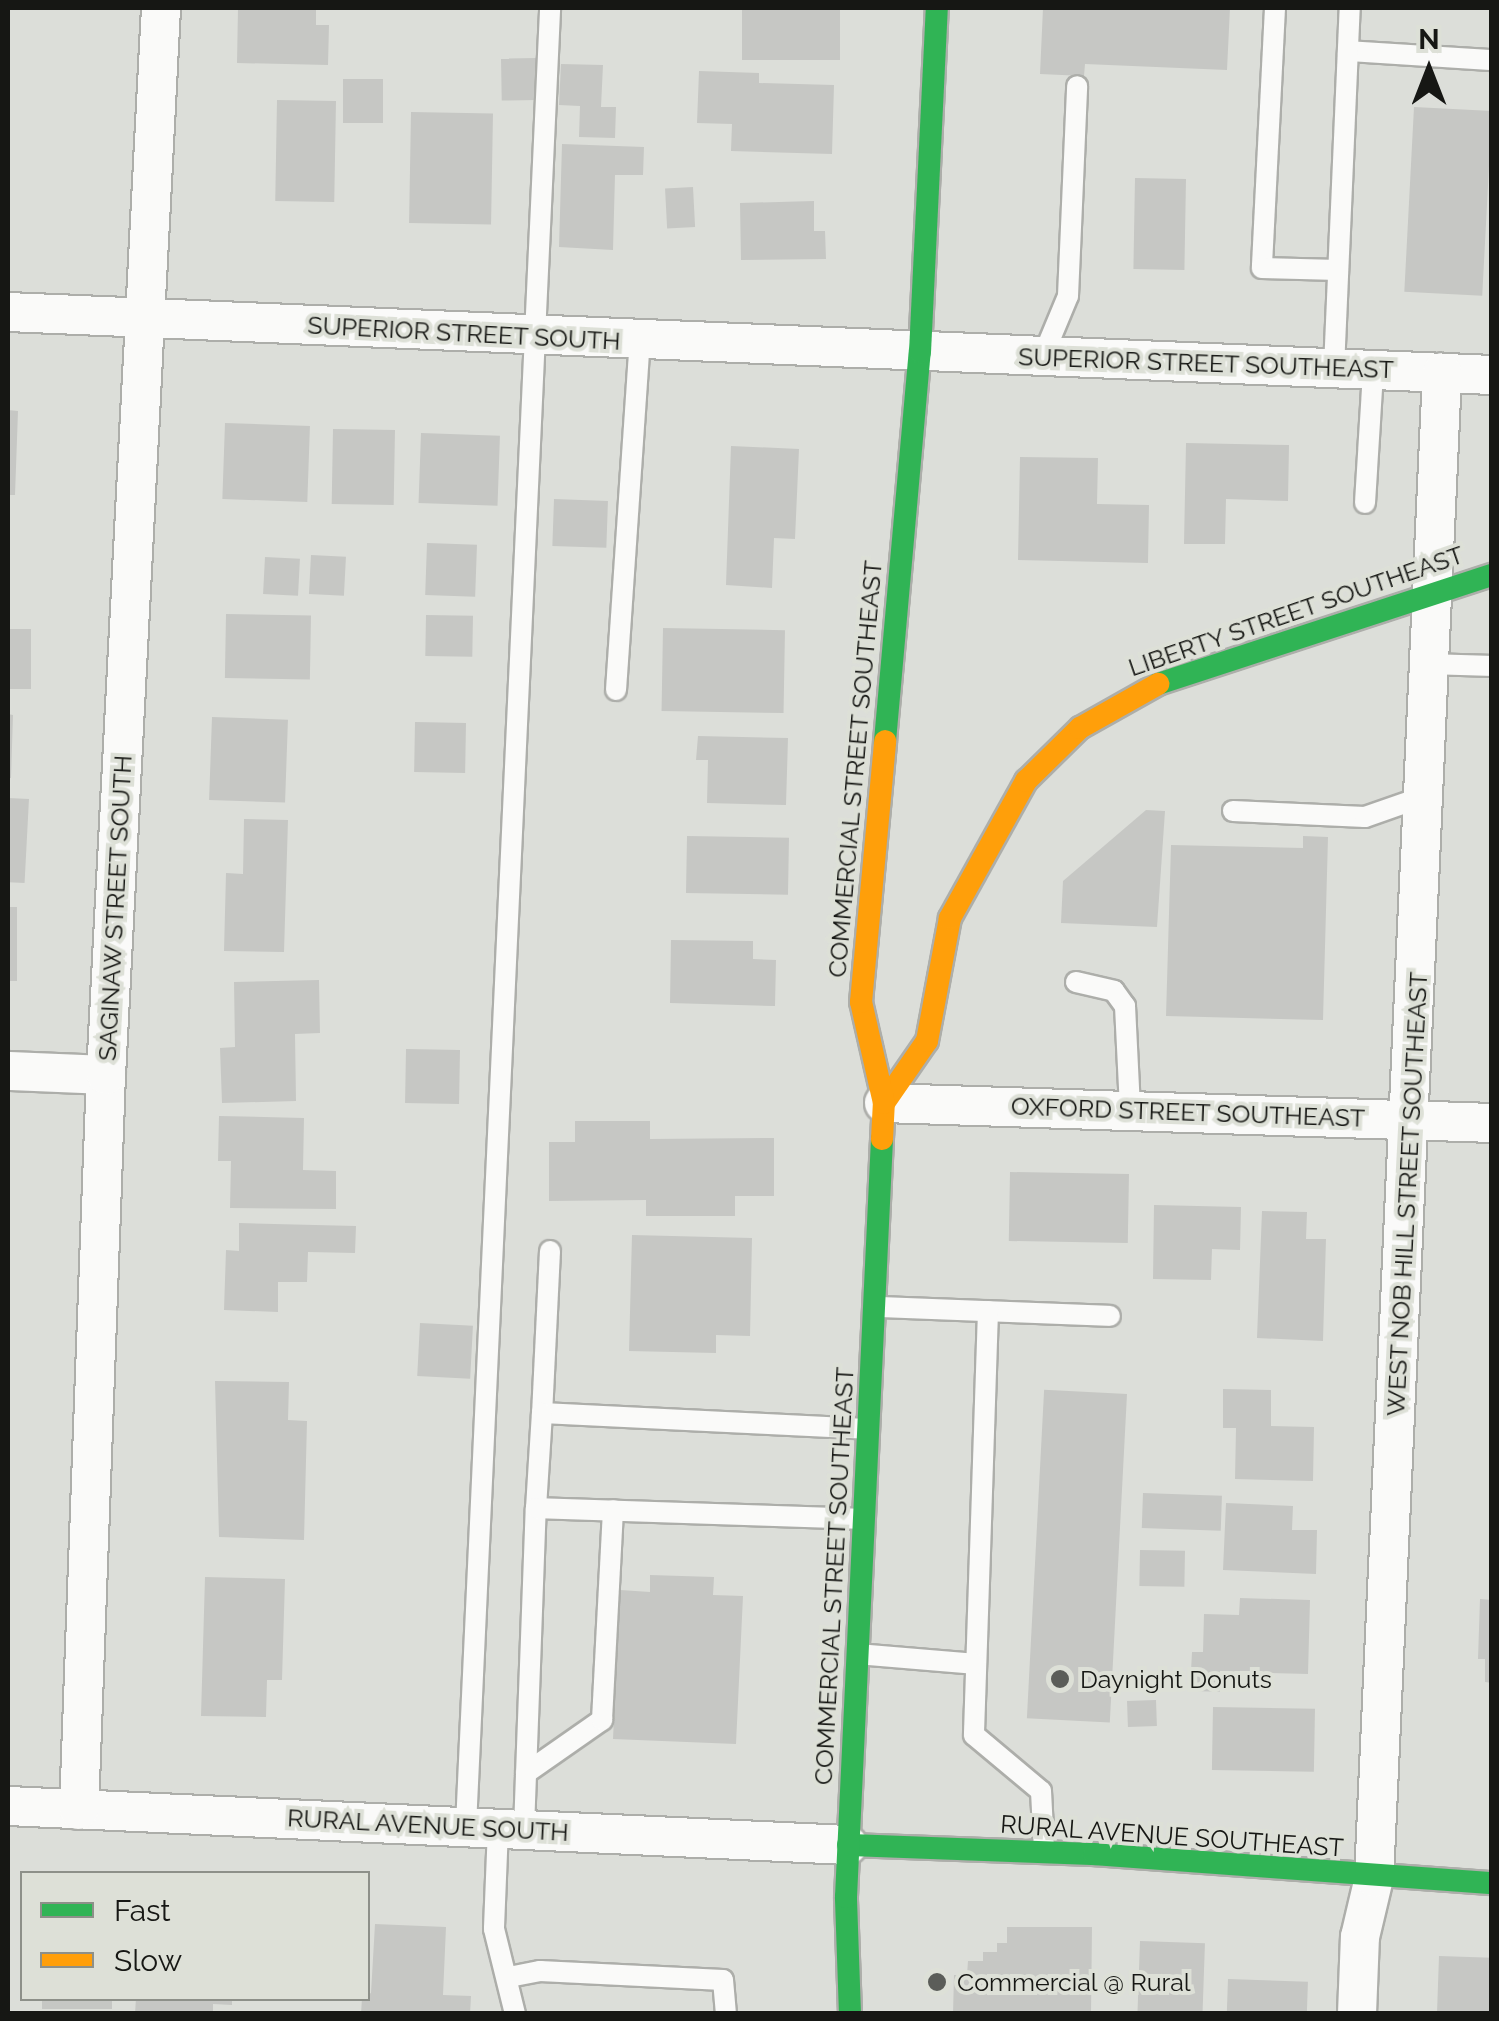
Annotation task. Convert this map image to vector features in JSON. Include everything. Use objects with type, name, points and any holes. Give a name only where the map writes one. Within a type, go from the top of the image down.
[{"type":"main road","name":"COMMERCIAL STREET SOUTHEAST","points":[[850,2014],[848,1845],[884,1102],[861,1002],[920,352],[937,8]]},
{"type":"main road","name":"LIBERTY STREET SOUTHEAST","points":[[884,1102],[928,1041],[950,918],[995,831],[1026,781],[1080,728],[1163,681],[1492,575]]},
{"type":"main road","name":"RURAL AVENUE SOUTHEAST","points":[[848,1845],[1044,1852],[1374,1878],[1492,1882]]},
{"type":"street","name":"SAGINAW STREET SOUTH","points":[[79,1810],[106,1074],[161,8]]},
{"type":"street","name":"SUPERIOR STREET SOUTH","points":[[8,312],[920,352]]},
{"type":"street","name":"SUPERIOR STREET SOUTHEAST","points":[[920,352],[1492,375]]},
{"type":"street","name":"WEST NOB HILL STREET SOUTHEAST","points":[[1357,2014],[1360,1937],[1374,1878],[1442,373]]},
{"type":"street","points":[[8,1070],[106,1074]]},
{"type":"street","name":"OXFORD STREET SOUTHEAST","points":[[884,1102],[1492,1123]]},
{"type":"street","name":"RURAL AVENUE SOUTH","points":[[8,1806],[848,1845]]},
{"type":"lane","points":[[515,2014],[509,1976],[494,1929],[534,336],[550,8]]},
{"type":"lane","points":[[1275,8],[1262,268],[1338,270]]},
{"type":"lane","points":[[1334,368],[1350,8]]},
{"type":"lane","points":[[1348,52],[1492,60]]},
{"type":"lane","points":[[1043,356],[1068,296],[1077,86]]},
{"type":"lane","points":[[616,690],[640,341]]},
{"type":"lane","points":[[1365,503],[1373,370]]},
{"type":"lane","points":[[1429,664],[1492,666]]},
{"type":"lane","points":[[1233,812],[1365,817],[1425,796]]},
{"type":"lane","points":[[1076,982],[1114,991],[1125,1006],[1130,1110]]},
{"type":"lane","points":[[496,1828],[526,1773],[550,1251]]},
{"type":"lane","points":[[875,1308],[1110,1316]]},
{"type":"lane","points":[[988,1311],[974,1736],[1041,1791],[1044,1852]]},
{"type":"lane","points":[[542,1413],[870,1429]]},
{"type":"lane","points":[[536,1508],[864,1519]]},
{"type":"lane","points":[[526,1773],[602,1720],[612,1510]]},
{"type":"lane","points":[[858,1654],[976,1664]]},
{"type":"lane","points":[[509,1976],[540,1970],[723,1980],[726,2014]]},
{"type":"building","points":[[238,8],[316,8],[316,25],[329,25],[328,65],[237,63]]},
{"type":"building","points":[[742,8],[840,8],[840,60],[742,60]]},
{"type":"building","points":[[1043,8],[1230,8],[1227,70],[1085,64],[1084,76],[1040,74]]},
{"type":"building","points":[[536,58],[537,100],[502,101],[501,59]]},
{"type":"building","points":[[561,64],[603,65],[601,107],[616,107],[615,138],[579,137],[580,106],[559,105]]},
{"type":"building","points":[[699,71],[759,73],[759,83],[834,85],[832,154],[731,151],[732,124],[697,123]]},
{"type":"building","points":[[343,79],[383,79],[383,123],[343,123]]},
{"type":"building","points":[[277,100],[336,101],[334,202],[275,201]]},
{"type":"building","points":[[1414,107],[1492,111],[1482,296],[1404,292]]},
{"type":"building","points":[[411,112],[493,113],[491,224],[409,223]]},
{"type":"building","points":[[562,144],[644,147],[643,175],[615,175],[613,250],[559,247]]},
{"type":"building","points":[[1135,178],[1186,179],[1184,270],[1133,269]]},
{"type":"building","points":[[693,187],[695,227],[667,228],[665,188]]},
{"type":"building","points":[[814,201],[814,231],[825,231],[826,259],[741,260],[740,203]]},
{"type":"building","points":[[8,410],[18,411],[15,495],[8,495]]},
{"type":"building","points":[[225,423],[310,426],[307,502],[222,499]]},
{"type":"building","points":[[333,429],[395,430],[394,505],[332,504]]},
{"type":"building","points":[[421,433],[500,436],[498,506],[419,503]]},
{"type":"building","points":[[1186,443],[1289,445],[1288,501],[1226,499],[1225,544],[1184,544]]},
{"type":"building","points":[[731,446],[799,449],[795,539],[774,538],[772,588],[726,585]]},
{"type":"building","points":[[1020,457],[1098,458],[1097,504],[1149,505],[1148,563],[1018,560]]},
{"type":"building","points":[[554,499],[608,501],[606,548],[552,546]]},
{"type":"building","points":[[427,543],[477,545],[475,597],[425,595]]},
{"type":"building","points":[[311,555],[346,557],[344,596],[309,594]]},
{"type":"building","points":[[265,557],[300,559],[298,596],[263,594]]},
{"type":"building","points":[[226,614],[311,615],[310,679],[225,678]]},
{"type":"building","points":[[426,615],[473,616],[472,657],[425,656]]},
{"type":"building","points":[[663,628],[785,630],[784,713],[662,711]]},
{"type":"building","points":[[8,629],[31,629],[31,689],[8,689]]},
{"type":"building","points":[[8,714],[13,715],[11,778],[8,778]]},
{"type":"building","points":[[212,717],[288,720],[285,803],[209,800]]},
{"type":"building","points":[[415,722],[466,723],[465,773],[414,772]]},
{"type":"building","points":[[698,736],[788,738],[786,805],[707,803],[708,760],[696,760]]},
{"type":"building","points":[[8,798],[29,799],[25,883],[8,882]]},
{"type":"building","points":[[1146,810],[1165,811],[1157,927],[1061,923],[1063,881]]},
{"type":"building","points":[[244,819],[288,820],[284,952],[224,951],[226,873],[243,874]]},
{"type":"building","points":[[687,836],[789,838],[788,895],[686,893]]},
{"type":"building","points":[[1303,836],[1328,837],[1323,1020],[1166,1016],[1171,845],[1303,848]]},
{"type":"building","points":[[8,907],[17,907],[17,981],[8,981]]},
{"type":"building","points":[[671,940],[753,941],[753,959],[776,960],[775,1006],[670,1003]]},
{"type":"building","points":[[319,980],[320,1033],[295,1034],[296,1101],[222,1103],[220,1048],[235,1047],[234,982]]},
{"type":"building","points":[[406,1049],[460,1050],[459,1104],[405,1103]]},
{"type":"building","points":[[219,1116],[304,1118],[303,1170],[336,1171],[336,1209],[230,1208],[231,1161],[218,1161]]},
{"type":"building","points":[[575,1121],[650,1121],[650,1139],[774,1138],[774,1196],[735,1196],[735,1216],[646,1216],[646,1200],[549,1201],[549,1142],[575,1142]]},
{"type":"building","points":[[1010,1172],[1129,1174],[1128,1243],[1009,1241]]},
{"type":"building","points":[[1154,1205],[1241,1207],[1240,1250],[1212,1249],[1211,1280],[1153,1279]]},
{"type":"building","points":[[1262,1211],[1307,1212],[1306,1239],[1326,1239],[1323,1341],[1257,1338]]},
{"type":"building","points":[[239,1223],[356,1226],[355,1253],[308,1252],[307,1282],[278,1282],[278,1312],[224,1310],[226,1250],[239,1251]]},
{"type":"building","points":[[632,1235],[752,1238],[750,1336],[716,1335],[716,1353],[629,1351]]},
{"type":"building","points":[[420,1323],[473,1326],[470,1379],[417,1376]]},
{"type":"building","points":[[215,1381],[289,1382],[288,1420],[307,1421],[304,1540],[219,1537]]},
{"type":"building","points":[[1223,1389],[1271,1390],[1271,1426],[1314,1427],[1313,1481],[1235,1479],[1236,1428],[1223,1428]]},
{"type":"building","points":[[1044,1390],[1127,1394],[1110,1723],[1027,1718]]},
{"type":"building","points":[[1143,1493],[1222,1496],[1221,1531],[1142,1528]]},
{"type":"building","points":[[1226,1503],[1293,1506],[1292,1530],[1317,1530],[1316,1574],[1223,1570]]},
{"type":"building","points":[[1140,1550],[1185,1551],[1184,1587],[1139,1586]]},
{"type":"building","points":[[650,1575],[714,1577],[713,1595],[743,1596],[736,1744],[613,1739],[620,1590],[650,1592]]},
{"type":"building","points":[[205,1577],[285,1579],[282,1680],[267,1680],[266,1717],[201,1716]]},
{"type":"building","points":[[1240,1598],[1310,1600],[1308,1674],[1230,1672],[1229,1692],[1190,1691],[1192,1652],[1203,1652],[1204,1614],[1239,1615]]},
{"type":"building","points":[[1480,1599],[1492,1600],[1492,1683],[1485,1682],[1485,1659],[1478,1659]]},
{"type":"building","points":[[1156,1700],[1157,1726],[1128,1727],[1127,1701]]},
{"type":"building","points":[[1213,1707],[1315,1709],[1314,1772],[1212,1770]]},
{"type":"building","points":[[375,1924],[446,1927],[443,1995],[471,1996],[470,2014],[361,2014],[362,2001],[370,2001]]},
{"type":"building","points":[[1007,1927],[1092,1927],[1091,2014],[953,2014],[954,1975],[967,1975],[968,1961],[983,1961],[983,1952],[997,1952],[997,1943],[1007,1943]]},
{"type":"building","points":[[1140,1941],[1205,1943],[1202,2014],[1137,2014]]},
{"type":"building","points":[[1439,1956],[1492,1958],[1490,2014],[1437,2014]]},
{"type":"building","points":[[1228,1979],[1308,1982],[1307,2014],[1227,2014]]},
{"type":"building","points":[[42,2001],[112,2001],[112,2009],[42,2009]]},
{"type":"building","points":[[136,2001],[232,2001],[232,2005],[213,2004],[213,2014],[135,2014]]},
{"type":"traffic: fast","points":[[885,741],[920,352],[937,8]]},
{"type":"traffic: fast","points":[[1158,684],[1492,575]]},
{"type":"traffic: fast","points":[[850,2014],[846,1897],[882,1139]]},
{"type":"traffic: fast","points":[[848,1845],[1094,1854],[1492,1883]]},
{"type":"traffic: slow","points":[[884,1103],[927,1041],[950,918],[1026,781],[1080,728],[1158,684]]},
{"type":"traffic: slow","points":[[882,1139],[884,1103],[861,1002],[885,741]]},
{"type":"place","name":"Daynight Donuts","points":[[1060,1679]]},
{"type":"place","name":"Commercial @ Rural","points":[[937,1982]]}]
